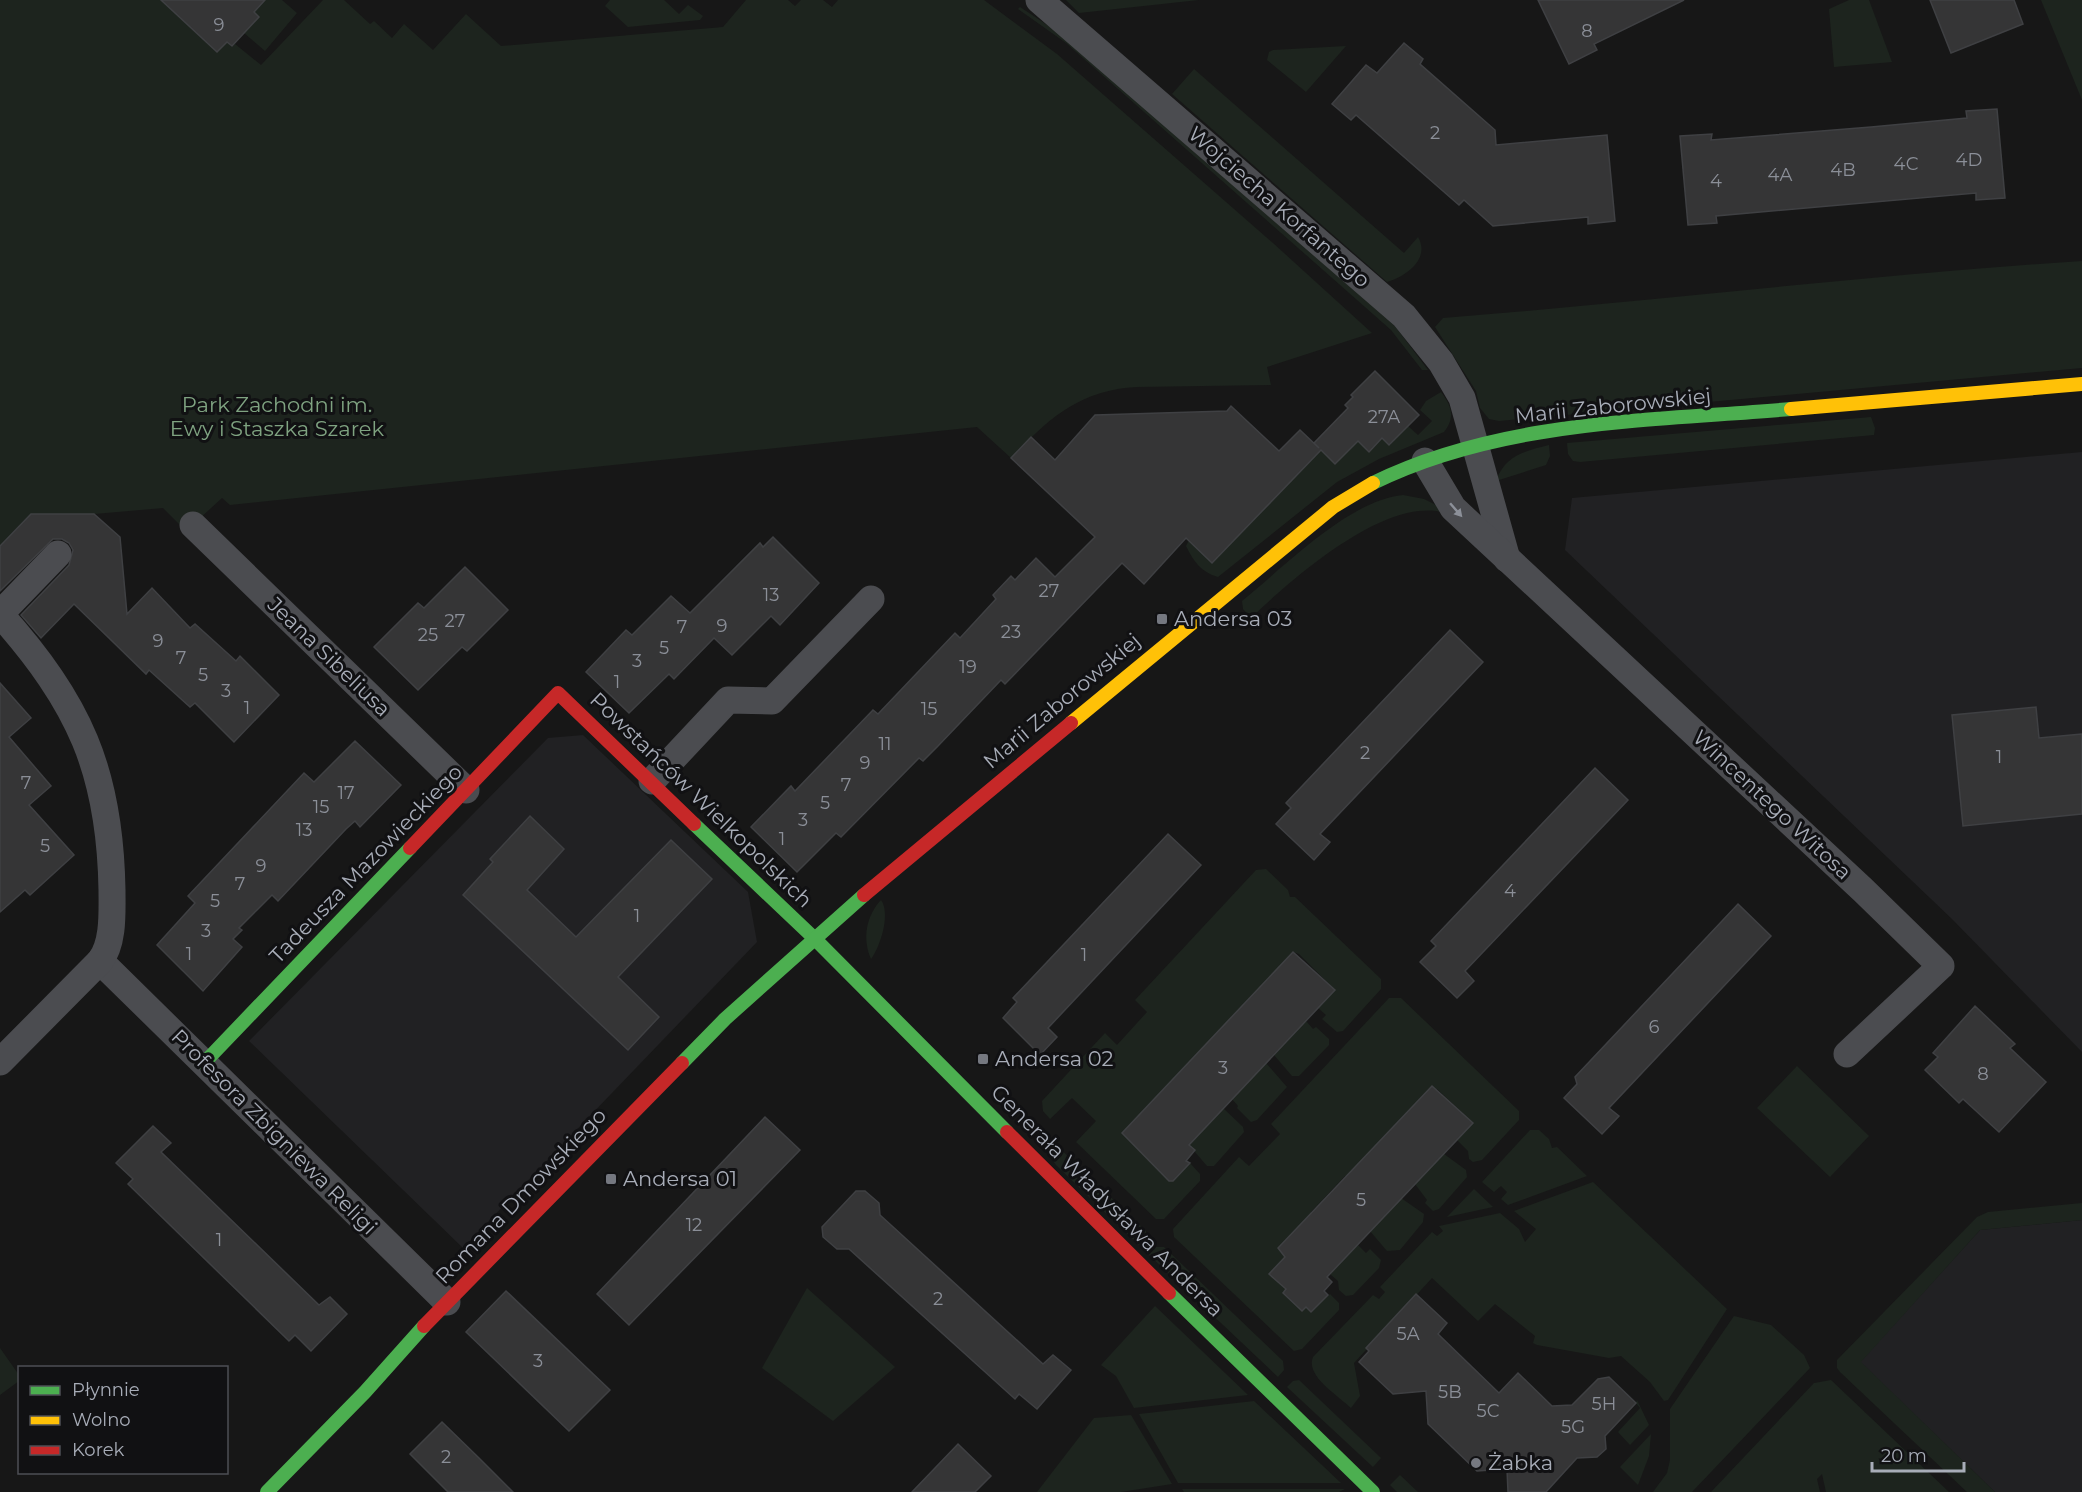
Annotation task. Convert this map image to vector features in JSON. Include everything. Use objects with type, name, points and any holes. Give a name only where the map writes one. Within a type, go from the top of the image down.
[{"type":"street","name":"Wojciecha Korfantego","points":[[1039,0],[1128,74],[1404,316],[1441,362],[1457,388],[1466,408],[1475,446]]},
{"type":"street","name":"Marii Zaborowskiej","points":[[814,938],[1296,535],[1332,507],[1377,480],[1425,461],[1475,446],[1555,429],[2082,384]]},
{"type":"street","points":[[1475,446],[1507,560]]},
{"type":"street","name":"Wincentego Witosa","points":[[1425,461],[1453,508],[1863,890],[1941,966],[1847,1054]]},
{"type":"street","name":"Jeana Sibeliusa","points":[[193,525],[466,790]]},
{"type":"street","points":[[0,1062],[100,961],[109,944],[111,871],[101,795],[88,746],[56,684],[0,615],[58,554]]},
{"type":"street","points":[[652,781],[728,700],[772,701],[871,599]]},
{"type":"street","name":"Powstańców Wielkopolskich","points":[[558,693],[814,938]]},
{"type":"street","name":"Tadeusza Mazowieckiego","points":[[204,1063],[558,693]]},
{"type":"street","name":"Romana Dmowskiego","points":[[267,1492],[447,1302],[693,1049],[814,938]]},
{"type":"street","name":"Generała Władysława Andersa","points":[[814,938],[1092,1218],[1373,1492]]},
{"type":"street","name":"Profesora Zbigniewa Religi","points":[[100,961],[447,1302]]},
{"type":"shaded area","points":[[2082,452],[2082,1052],[1952,919],[1565,550],[1572,498]]},
{"type":"shaded area","points":[[583,735],[748,892],[757,942],[463,1248],[249,1041],[548,738]]},
{"type":"shaded area","points":[[2082,1220],[2082,1492],[1995,1492],[1860,1362],[1980,1230]]},
{"type":"green space","name":"Park Zachodni im. Ewy i Staszka Szarek","points":[[0,0],[177,0],[170,9],[217,52],[227,42],[232,47],[235,44],[261,65],[323,0],[344,0],[370,24],[374,21],[392,38],[404,24],[433,50],[466,14],[501,46],[723,27],[746,0],[788,0],[795,6],[801,0],[823,0],[832,7],[838,0],[984,0],[1057,54],[1372,333],[1267,367],[1271,385],[1137,387],[1099,394],[1082,400],[1053,419],[1011,458],[977,427],[230,505],[222,498],[186,531],[163,508],[94,514],[31,515],[0,546]]},
{"type":"green space","points":[[265,0],[282,0],[297,13],[265,51],[244,33],[259,17],[254,12]]},
{"type":"green space","points":[[610,0],[664,0],[679,14],[688,5],[703,16],[700,20],[628,27],[605,6]]},
{"type":"green space","points":[[1066,0],[1199,0],[1079,13]]},
{"type":"green space","points":[[1849,0],[1869,0],[1892,62],[1834,67],[1829,9]]},
{"type":"green space","points":[[2041,0],[2082,0],[2082,100]]},
{"type":"green space","points":[[1020,7],[1067,38],[1395,326],[1428,370],[1422,370],[1391,330],[1066,43],[1018,9]]},
{"type":"green space","points":[[1346,46],[1306,92],[1267,60],[1269,52],[1273,50]]},
{"type":"green space","points":[[1194,69],[1404,253],[1418,237],[1421,253],[1414,266],[1401,276],[1387,282],[1172,94]]},
{"type":"green space","points":[[2082,261],[2082,368],[1499,421],[1489,419],[1480,408],[1476,391],[1435,327],[1443,318],[1922,273]]},
{"type":"green space","points":[[1441,392],[1451,411],[1448,427],[1444,432],[1379,459],[1337,482],[1218,577],[1199,566],[1192,557],[1186,546],[1189,540],[1212,563],[1321,450],[1335,464],[1358,441],[1369,452],[1382,438],[1390,445],[1408,426],[1418,435],[1432,421],[1420,410],[1426,401]]},
{"type":"green space","points":[[1871,417],[1875,428],[1874,435],[1580,462],[1573,461],[1568,454],[1567,443]]},
{"type":"green space","points":[[1549,445],[1550,456],[1546,465],[1496,481],[1510,460],[1524,452]]},
{"type":"green space","points":[[1403,495],[1424,499],[1440,507],[1441,512],[1418,511],[1392,518],[1366,530],[1313,564],[1251,618],[1243,609],[1242,601],[1339,522],[1382,500]]},
{"type":"green space","points":[[1266,869],[1288,890],[1290,897],[1295,897],[1381,979],[1381,989],[1343,1031],[1337,1032],[1322,1019],[1326,1015],[1318,1008],[1335,990],[1299,954],[1293,952],[1143,1111],[1151,1163],[1173,1181],[1190,1163],[1200,1174],[1200,1181],[1164,1219],[1156,1219],[1076,1142],[1096,1121],[1072,1098],[1050,1119],[1043,1111],[1042,1101],[1105,1033],[1117,1045],[1147,1012],[1135,1000],[1256,870]]},
{"type":"green space","points":[[881,900],[884,906],[885,922],[878,947],[871,959],[867,944],[867,928],[872,913]]},
{"type":"green space","points":[[1389,998],[1401,998],[1519,1111],[1519,1120],[1482,1160],[1473,1162],[1469,1159],[1468,1151],[1457,1140],[1473,1123],[1437,1089],[1349,1179],[1345,1176],[1311,1212],[1313,1214],[1279,1248],[1285,1257],[1270,1274],[1286,1289],[1283,1293],[1302,1311],[1306,1307],[1311,1312],[1330,1294],[1339,1303],[1339,1310],[1302,1349],[1294,1351],[1174,1237],[1173,1229],[1239,1157],[1249,1166],[1280,1134],[1271,1124]]},
{"type":"green space","points":[[1306,1021],[1313,1029],[1316,1027],[1329,1039],[1329,1045],[1299,1076],[1292,1076],[1274,1055]]},
{"type":"green space","points":[[1266,1063],[1287,1087],[1257,1120],[1251,1122],[1237,1108],[1238,1106],[1232,1099]]},
{"type":"green space","points":[[1797,1066],[1869,1136],[1830,1177],[1757,1108]]},
{"type":"green space","points":[[1223,1108],[1243,1127],[1244,1132],[1214,1166],[1207,1166],[1189,1145]]},
{"type":"green space","points":[[1030,1120],[1146,1231],[1147,1240],[1141,1247],[1056,1165],[1027,1123]]},
{"type":"green space","points":[[1530,1130],[1539,1130],[1549,1139],[1552,1148],[1557,1147],[1587,1176],[1508,1205],[1501,1199],[1507,1192],[1501,1186],[1494,1192],[1482,1182]]},
{"type":"green space","points":[[1444,1154],[1466,1170],[1467,1177],[1439,1209],[1433,1211],[1425,1203],[1427,1200],[1415,1184]]},
{"type":"green space","points":[[1593,1182],[1727,1309],[1668,1400],[1664,1401],[1650,1382],[1621,1356],[1609,1358],[1537,1345],[1533,1343],[1535,1336],[1495,1304],[1478,1321],[1432,1278],[1354,1363],[1360,1396],[1351,1408],[1318,1378],[1312,1364],[1313,1357],[1373,1295],[1379,1299],[1385,1292],[1380,1287],[1432,1232],[1437,1236],[1443,1231],[1439,1226],[1500,1213],[1519,1229],[1525,1242],[1536,1229],[1514,1211]]},
{"type":"green space","points":[[1474,1189],[1493,1207],[1447,1217]]},
{"type":"green space","points":[[1401,1198],[1424,1214],[1423,1222],[1400,1250],[1387,1251],[1370,1231]]},
{"type":"green space","points":[[2082,1203],[2082,1220],[1980,1230],[1861,1362],[1995,1492],[1967,1492],[1840,1372],[1837,1368],[1837,1360],[1977,1217],[1988,1212]]},
{"type":"green space","points":[[1357,1244],[1366,1253],[1370,1249],[1381,1260],[1379,1268],[1353,1295],[1346,1296],[1339,1290],[1338,1281],[1330,1274]]},
{"type":"green space","points":[[1156,1247],[1164,1247],[1283,1361],[1284,1370],[1278,1377],[1149,1255]]},
{"type":"green space","points":[[807,1288],[895,1367],[833,1421],[762,1368]]},
{"type":"green space","points":[[1155,1306],[1248,1395],[1134,1408],[1116,1376],[1101,1365]]},
{"type":"green space","points":[[1734,1316],[1771,1325],[1804,1355],[1810,1368],[1692,1492],[1653,1492],[1667,1473],[1670,1460],[1670,1409]]},
{"type":"green space","points":[[0,1348],[18,1374],[18,1382],[0,1395]]},
{"type":"green space","points":[[1299,1380],[1381,1458],[1373,1467],[1287,1387],[1293,1381]]},
{"type":"green space","points":[[1831,1380],[1949,1492],[1826,1492],[1822,1474],[1817,1479],[1820,1492],[1711,1492],[1814,1383]]},
{"type":"green space","points":[[1637,1400],[1649,1425],[1630,1445],[1618,1432],[1640,1408],[1636,1403]]},
{"type":"green space","points":[[1254,1401],[1341,1483],[1178,1483],[1139,1414]]},
{"type":"green space","points":[[1131,1415],[1172,1484],[1121,1492],[1037,1492],[1094,1418]]},
{"type":"green space","points":[[1651,1434],[1649,1456],[1638,1485],[1620,1467]]},
{"type":"green space","points":[[1400,1475],[1418,1492],[1397,1492],[1390,1485]]},
{"type":"green space","points":[[1182,1489],[1345,1489],[1339,1492],[1184,1492]]},
{"type":"building","points":[[161,0],[265,0],[254,12],[259,17],[232,46],[227,42],[217,52]]},
{"type":"building","points":[[1538,0],[1684,0],[1594,44],[1597,50],[1569,64]]},
{"type":"building","points":[[1930,0],[2014,0],[2023,24],[1951,53]]},
{"type":"building","points":[[1404,43],[1423,59],[1420,64],[1495,130],[1496,145],[1607,135],[1615,221],[1588,224],[1588,217],[1493,226],[1464,200],[1459,205],[1356,115],[1351,120],[1332,104],[1366,65],[1377,73]]},
{"type":"building","points":[[1997,109],[2005,198],[1976,200],[1976,193],[1716,216],[1717,223],[1688,225],[1680,136],[1712,134],[1711,140],[1871,127],[1967,118],[1966,111]]},
{"type":"building","points":[[1375,371],[1419,415],[1389,445],[1382,438],[1369,452],[1358,441],[1335,464],[1321,450],[1212,563],[1186,538],[1144,584],[1122,563],[1005,684],[1001,680],[923,761],[919,758],[841,837],[836,833],[797,872],[751,827],[791,786],[795,791],[873,710],[878,714],[955,633],[960,638],[996,599],[993,595],[1011,576],[1015,580],[1036,558],[1055,577],[1095,537],[1011,458],[1031,437],[1055,460],[1095,415],[1227,411],[1231,406],[1279,451],[1300,430],[1319,448],[1314,443],[1348,408],[1345,405],[1353,397],[1351,395]]},
{"type":"building","points":[[31,514],[94,514],[120,537],[127,614],[152,588],[190,628],[195,624],[236,661],[240,656],[279,695],[234,742],[195,703],[190,707],[149,670],[146,674],[74,604],[41,638],[21,615],[69,565],[73,550],[69,543],[62,539],[53,539],[0,591],[0,546]]},
{"type":"building","points":[[773,537],[819,583],[780,625],[771,616],[732,655],[714,638],[674,679],[669,674],[629,713],[586,672],[626,630],[632,635],[671,596],[690,613],[760,543],[763,547]]},
{"type":"building","points":[[465,567],[508,610],[467,651],[462,647],[418,690],[374,647],[418,603],[424,608]]},
{"type":"building","points":[[1450,630],[1483,662],[1320,834],[1330,842],[1314,860],[1276,824],[1291,808],[1286,803]]},
{"type":"building","points":[[0,683],[31,718],[9,737],[51,786],[29,805],[74,855],[30,895],[25,890],[0,912]]},
{"type":"building","points":[[2036,707],[2039,738],[2082,734],[2082,814],[1963,826],[1952,715]]},
{"type":"building","points":[[355,741],[401,785],[360,827],[355,821],[346,829],[278,901],[272,895],[239,928],[242,930],[233,939],[242,947],[203,991],[157,945],[195,903],[188,896],[304,773],[314,782]]},
{"type":"building","points":[[1595,768],[1628,800],[1465,971],[1474,981],[1457,998],[1420,962],[1436,946],[1431,941]]},
{"type":"building","points":[[530,816],[564,849],[527,890],[576,937],[671,840],[712,879],[618,977],[659,1017],[628,1050],[463,895],[493,862],[490,859]]},
{"type":"building","points":[[1168,834],[1201,865],[1048,1028],[1057,1037],[1040,1055],[1003,1018],[1017,1002],[1013,998]]},
{"type":"building","points":[[1738,904],[1771,936],[1609,1108],[1619,1116],[1602,1134],[1564,1098],[1577,1084],[1575,1077]]},
{"type":"building","points":[[1293,952],[1335,990],[1189,1145],[1195,1150],[1186,1161],[1190,1163],[1173,1181],[1169,1181],[1122,1133]]},
{"type":"building","points":[[1975,1006],[2015,1044],[2010,1048],[2046,1082],[1999,1132],[1963,1099],[1959,1103],[1925,1070],[1938,1057],[1933,1053]]},
{"type":"building","points":[[1432,1086],[1473,1123],[1327,1277],[1332,1282],[1324,1291],[1328,1295],[1311,1312],[1306,1307],[1302,1311],[1283,1293],[1286,1289],[1269,1274],[1285,1257],[1278,1248]]},
{"type":"building","points":[[765,1117],[800,1150],[629,1325],[597,1294]]},
{"type":"building","points":[[153,1126],[171,1143],[161,1152],[319,1305],[330,1297],[347,1314],[311,1351],[295,1335],[289,1341],[128,1184],[133,1179],[116,1163]]},
{"type":"building","points":[[856,1191],[865,1191],[879,1203],[880,1215],[1043,1364],[1053,1355],[1071,1370],[1037,1409],[1019,1394],[1015,1399],[849,1249],[837,1249],[823,1237],[822,1227]]},
{"type":"building","points":[[506,1291],[610,1390],[569,1431],[466,1332]]},
{"type":"building","points":[[1416,1294],[1447,1323],[1438,1334],[1499,1393],[1518,1373],[1552,1406],[1572,1405],[1598,1379],[1609,1377],[1636,1403],[1605,1436],[1606,1449],[1597,1457],[1577,1458],[1546,1492],[1508,1492],[1507,1469],[1477,1471],[1428,1424],[1426,1391],[1393,1394],[1359,1362],[1369,1351],[1366,1348]]},
{"type":"building","points":[[442,1422],[513,1492],[448,1492],[410,1454]]},
{"type":"building","points":[[958,1444],[991,1476],[975,1492],[912,1492]]},
{"type":"traffic: fast","points":[[1373,483],[1422,462],[1525,435],[1631,421],[1791,409]]},
{"type":"traffic: fast","points":[[694,824],[814,938],[1007,1132]]},
{"type":"traffic: fast","points":[[204,1063],[410,848]]},
{"type":"traffic: fast","points":[[682,1063],[725,1019],[864,895]]},
{"type":"traffic: fast","points":[[1169,1293],[1373,1492]]},
{"type":"traffic: fast","points":[[267,1492],[365,1392],[424,1326]]},
{"type":"traffic: slow","points":[[1791,409],[2082,384]]},
{"type":"traffic: slow","points":[[1071,723],[1333,507],[1373,483]]},
{"type":"traffic: jam","points":[[410,848],[558,693],[694,824]]},
{"type":"traffic: jam","points":[[864,895],[1071,723]]},
{"type":"traffic: jam","points":[[424,1326],[682,1063]]},
{"type":"traffic: jam","points":[[1007,1132],[1169,1293]]},
{"type":"place","name":"Andersa 03","points":[[1162,619]]},
{"type":"place","name":"Andersa 02","points":[[983,1059]]},
{"type":"place","name":"Andersa 01","points":[[611,1179]]},
{"type":"place","name":"Żabka","points":[[1476,1463]]}]
